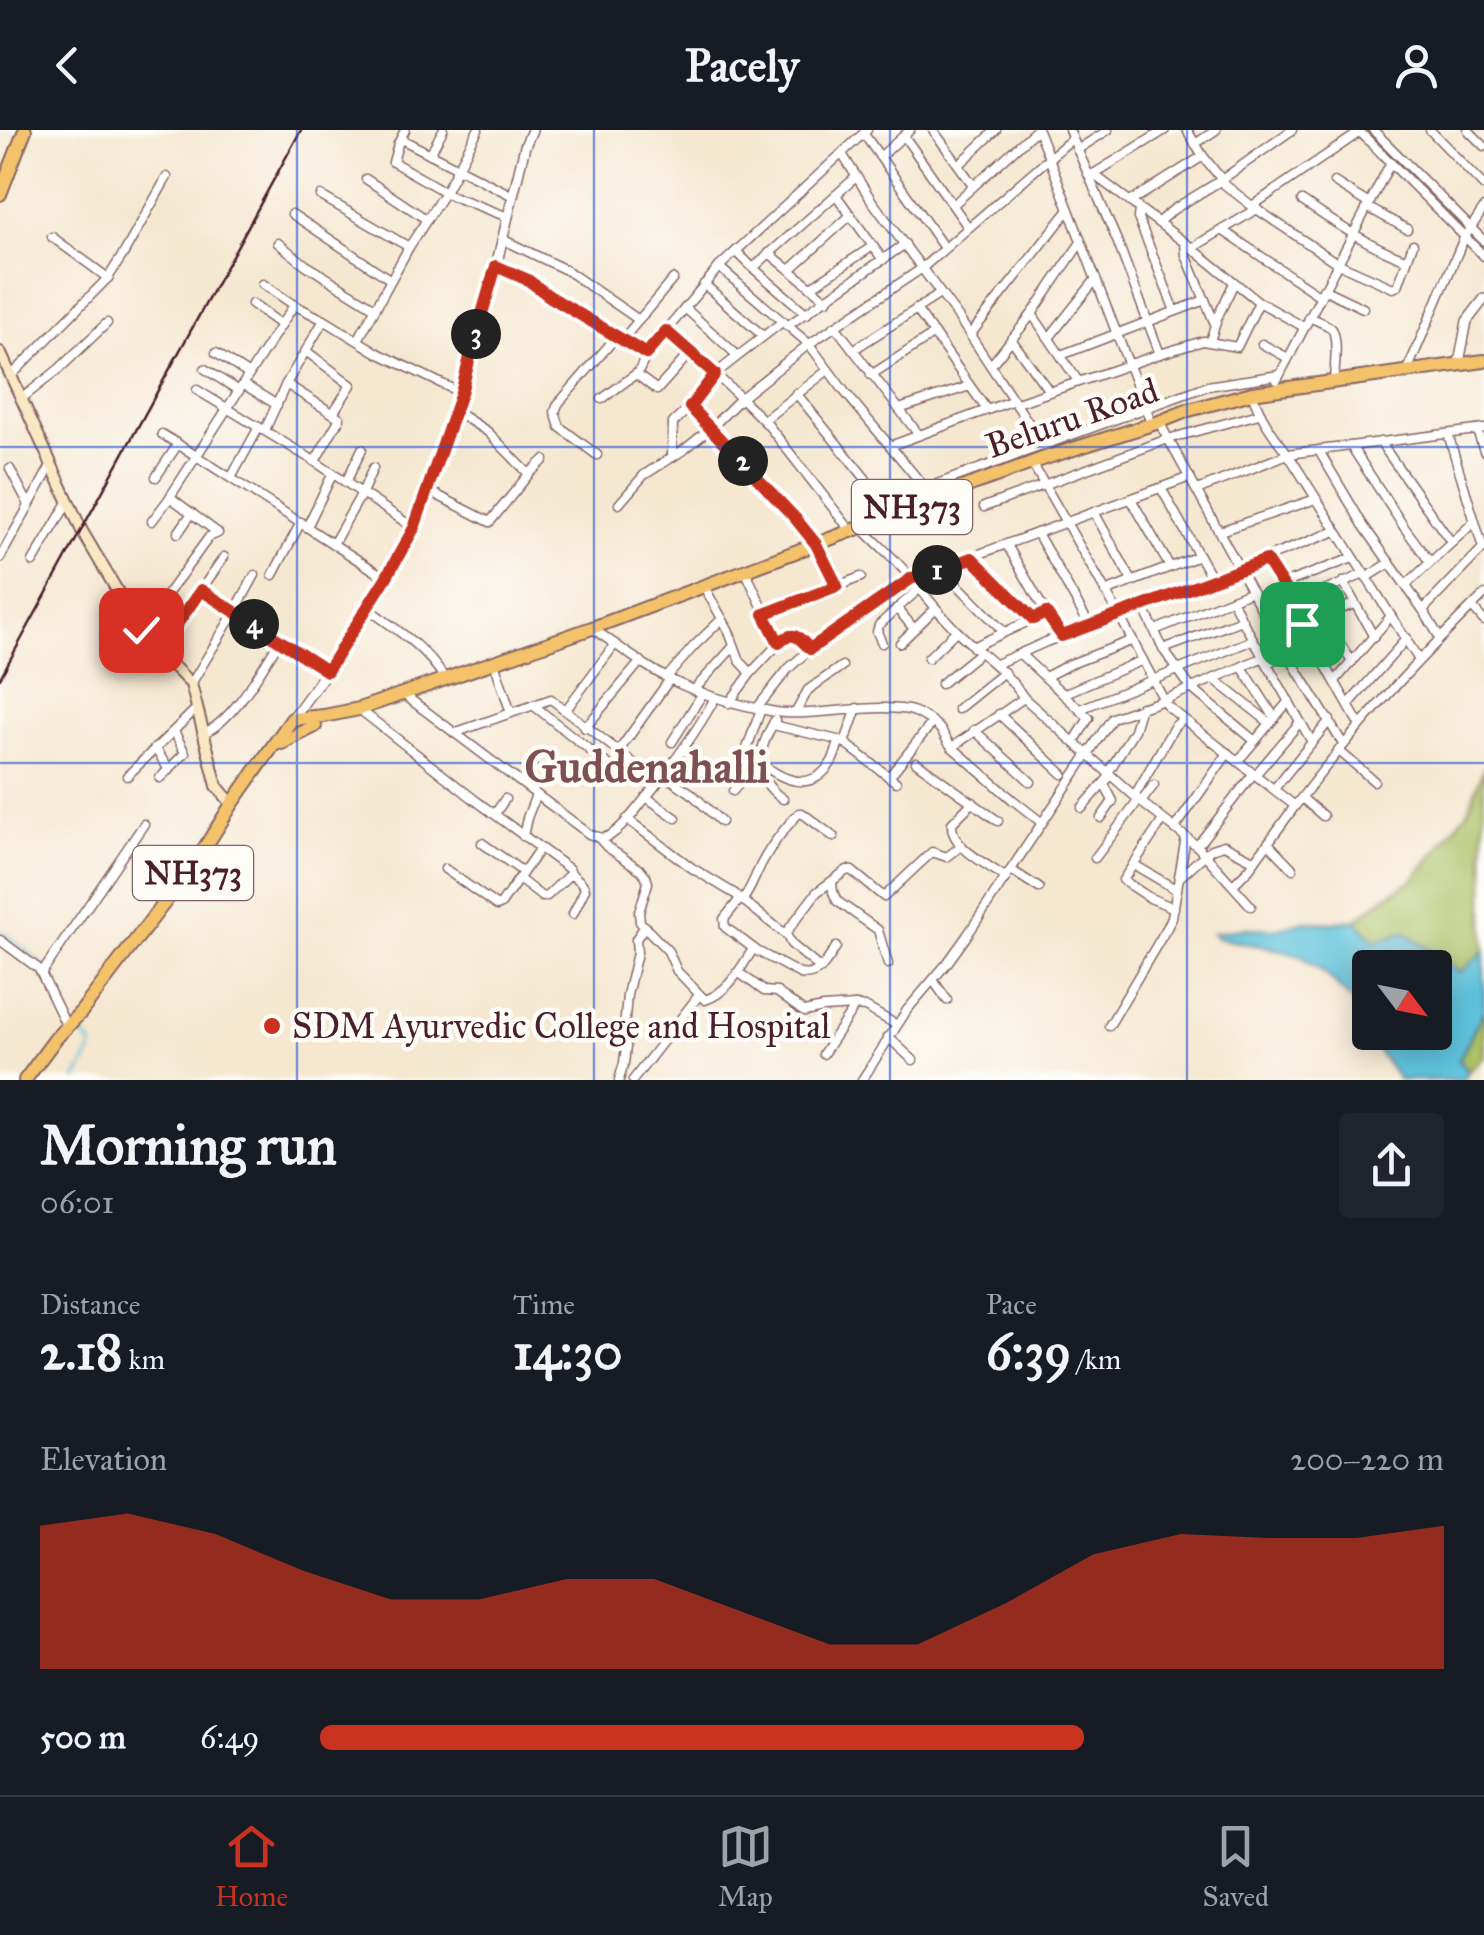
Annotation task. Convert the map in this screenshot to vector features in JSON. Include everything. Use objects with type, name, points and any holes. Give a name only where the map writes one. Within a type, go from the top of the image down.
[{"type":"highway","points":[[0,194],[25,130]]},
{"type":"highway","name":"Beluru Road","points":[[297,717],[320,721],[357,710],[592,628],[858,528],[886,510],[929,493],[1032,463],[1048,450],[1252,393],[1484,362]]},
{"type":"highway","name":"NH373","points":[[25,1080],[198,865],[297,717]]},
{"type":"highway","name":"NH373","points":[[35,1080],[297,717]]},
{"type":"highway","points":[[282,743],[320,721]]},
{"type":"main road","points":[[0,352],[82,532],[141,630],[191,684],[216,786],[232,804]]},
{"type":"street","points":[[430,154],[443,130]]},
{"type":"street","points":[[358,340],[478,130]]},
{"type":"street","points":[[297,717],[414,528],[461,393],[532,130]]},
{"type":"street","points":[[933,130],[972,185]]},
{"type":"street","points":[[959,165],[986,134],[996,130]]},
{"type":"street","points":[[954,204],[1037,130],[1145,408],[1190,477],[1286,651],[1330,720],[1341,747],[1374,781]]},
{"type":"street","points":[[1078,150],[1108,130]]},
{"type":"street","points":[[1091,176],[1165,130]]},
{"type":"street","points":[[1187,130],[1221,181],[1336,263],[1395,288],[1413,244]]},
{"type":"street","points":[[1195,144],[1216,130]]},
{"type":"street","points":[[1158,222],[1292,130]]},
{"type":"street","points":[[1373,130],[1484,241]]},
{"type":"street","points":[[1430,130],[1484,186]]},
{"type":"street","points":[[1468,130],[1484,146]]},
{"type":"street","points":[[1188,246],[1222,230],[1359,131],[1484,256]]},
{"type":"street","points":[[602,400],[637,373],[646,354],[719,267],[866,132],[944,248]]},
{"type":"street","points":[[880,157],[907,133],[968,227]]},
{"type":"street","points":[[508,217],[445,192],[393,162],[403,134],[430,154],[513,196]]},
{"type":"street","points":[[620,504],[644,475],[712,428],[742,398],[809,344],[921,269],[1049,158],[1071,134],[1160,354]]},
{"type":"street","points":[[842,154],[1048,450]]},
{"type":"street","points":[[1130,202],[1203,156]]},
{"type":"street","points":[[1271,391],[1391,162]]},
{"type":"street","points":[[11,376],[108,278],[167,176]]},
{"type":"street","points":[[752,268],[856,176]]},
{"type":"street","points":[[1091,176],[1158,222],[1259,302],[1304,326]]},
{"type":"street","points":[[366,179],[426,219]]},
{"type":"street","points":[[1334,182],[1407,229]]},
{"type":"street","points":[[836,194],[883,260]]},
{"type":"street","points":[[321,196],[409,247]]},
{"type":"street","points":[[1302,202],[1352,235],[1406,260]]},
{"type":"street","points":[[1139,208],[1138,218],[1176,311]]},
{"type":"street","points":[[1406,372],[1464,238],[1484,208]]},
{"type":"street","points":[[970,335],[1068,211]]},
{"type":"street","points":[[292,214],[391,280]]},
{"type":"street","points":[[790,270],[851,215]]},
{"type":"street","points":[[1222,230],[1321,292],[1363,308]]},
{"type":"street","points":[[52,236],[108,278]]},
{"type":"street","points":[[502,239],[566,270],[639,320]]},
{"type":"street","points":[[991,365],[1081,242]]},
{"type":"street","points":[[278,243],[375,308]]},
{"type":"street","points":[[672,456],[674,423],[715,374],[763,336],[808,314],[905,244]]},
{"type":"street","points":[[812,287],[873,246]]},
{"type":"street","points":[[1188,246],[1186,255],[1215,324]]},
{"type":"street","points":[[736,251],[808,314]]},
{"type":"street","points":[[770,253],[827,300]]},
{"type":"street","points":[[496,266],[528,280],[646,354]]},
{"type":"street","points":[[719,267],[809,344],[929,493],[1207,386],[1279,375]]},
{"type":"street","points":[[1050,338],[1096,278]]},
{"type":"street","points":[[598,455],[560,426],[555,412],[558,404],[674,279]]},
{"type":"street","points":[[1210,340],[1234,283]]},
{"type":"street","points":[[264,284],[392,360],[461,393]]},
{"type":"street","points":[[704,284],[763,336]]},
{"type":"street","points":[[853,350],[940,294]]},
{"type":"street","points":[[1060,355],[1205,300]]},
{"type":"street","points":[[1460,363],[1467,322],[1484,300]]},
{"type":"street","points":[[890,446],[987,410],[1204,340],[1238,347],[1259,302]]},
{"type":"street","points":[[252,304],[281,325]]},
{"type":"street","points":[[152,521],[294,305]]},
{"type":"street","points":[[685,308],[738,356]]},
{"type":"street","points":[[916,309],[987,410]]},
{"type":"street","points":[[1032,314],[1078,381]]},
{"type":"street","points":[[1309,317],[1334,332],[1334,383]]},
{"type":"street","points":[[231,478],[324,320]]},
{"type":"street","points":[[21,399],[107,323]]},
{"type":"street","points":[[835,326],[919,435]]},
{"type":"street","points":[[666,331],[764,420],[858,528],[912,578],[956,631],[1004,672],[1024,698],[1197,846],[1251,906]]},
{"type":"street","points":[[871,375],[934,334]]},
{"type":"street","points":[[1011,340],[1049,392]]},
{"type":"street","points":[[1262,344],[1288,358]]},
{"type":"street","points":[[306,350],[351,384],[333,413]]},
{"type":"street","points":[[216,352],[249,375]]},
{"type":"street","points":[[637,373],[657,390],[690,352]]},
{"type":"street","points":[[206,369],[277,405]]},
{"type":"street","points":[[764,420],[828,370]]},
{"type":"street","points":[[286,384],[340,418],[316,462]]},
{"type":"street","points":[[899,409],[970,386]]},
{"type":"street","points":[[198,390],[414,528]]},
{"type":"street","points":[[1252,393],[1259,414],[1419,660]]},
{"type":"street","points":[[796,394],[865,478],[886,510]]},
{"type":"street","points":[[690,407],[795,518],[816,544],[837,586]]},
{"type":"street","points":[[455,412],[488,432],[529,474]]},
{"type":"street","points":[[984,506],[1168,439],[1259,414]]},
{"type":"street","points":[[1197,490],[1288,454],[1481,429],[1484,451]]},
{"type":"street","points":[[162,434],[386,578]]},
{"type":"street","points":[[1423,610],[1483,550],[1448,434]]},
{"type":"street","points":[[1380,442],[1451,542]]},
{"type":"street","points":[[156,477],[178,444]]},
{"type":"street","points":[[1351,446],[1430,562]]},
{"type":"street","points":[[346,482],[362,449]]},
{"type":"street","points":[[1318,451],[1440,638]]},
{"type":"street","points":[[427,490],[490,522],[544,460]]},
{"type":"street","points":[[1032,463],[1164,700],[1274,789],[1324,816]]},
{"type":"street","points":[[0,558],[52,464]]},
{"type":"street","points":[[332,544],[373,468]]},
{"type":"street","points":[[10,469],[29,506]]},
{"type":"street","points":[[273,575],[333,474]]},
{"type":"street","points":[[857,708],[830,764],[812,778],[793,781],[768,771],[745,749],[759,708],[789,668],[912,578],[1190,477]]},
{"type":"street","points":[[1162,488],[1212,579]]},
{"type":"street","points":[[141,630],[209,536],[218,533],[170,498]]},
{"type":"street","points":[[1131,499],[1170,567]]},
{"type":"street","points":[[1220,531],[1316,499]]},
{"type":"street","points":[[34,562],[68,502]]},
{"type":"street","points":[[1094,512],[1132,581]]},
{"type":"street","points":[[178,533],[192,513]]},
{"type":"street","points":[[1406,585],[1474,522]]},
{"type":"street","points":[[996,664],[1336,531]]},
{"type":"street","points":[[1038,532],[1090,626]]},
{"type":"street","points":[[1007,544],[1062,636]]},
{"type":"street","points":[[1105,592],[1199,556]]},
{"type":"street","points":[[158,651],[224,558]]},
{"type":"street","points":[[972,558],[1033,619]]},
{"type":"street","points":[[1283,584],[1353,558]]},
{"type":"street","points":[[1266,560],[1294,603],[1360,726]]},
{"type":"street","points":[[1266,616],[1390,563]]},
{"type":"street","points":[[941,568],[1004,632]]},
{"type":"street","points":[[744,570],[779,643]]},
{"type":"street","points":[[191,684],[255,575]]},
{"type":"street","points":[[764,614],[860,577]]},
{"type":"street","points":[[1342,582],[1374,637]]},
{"type":"street","points":[[703,586],[740,661],[752,673]]},
{"type":"street","points":[[882,643],[877,628],[918,588]]},
{"type":"street","points":[[201,590],[327,671]]},
{"type":"street","points":[[1154,630],[1252,591]]},
{"type":"street","points":[[1233,886],[1341,747],[1484,595]]},
{"type":"street","points":[[1232,599],[1312,742]]},
{"type":"street","points":[[1302,624],[1354,604]]},
{"type":"street","points":[[1143,606],[1176,669],[1192,688],[1255,741]]},
{"type":"street","points":[[1472,607],[1484,620]]},
{"type":"street","points":[[367,608],[411,640],[434,661],[445,679]]},
{"type":"street","points":[[897,608],[914,629]]},
{"type":"street","points":[[900,643],[935,609]]},
{"type":"street","points":[[942,684],[976,650],[1046,613]]},
{"type":"street","points":[[1322,616],[1352,662]]},
{"type":"street","points":[[1335,681],[1391,616]]},
{"type":"street","points":[[618,752],[694,646],[722,619]]},
{"type":"street","points":[[1164,649],[1242,620]]},
{"type":"street","points":[[592,628],[669,678],[730,703],[780,712],[857,708],[917,712],[942,731],[952,747],[1042,822]]},
{"type":"street","points":[[928,658],[956,631]]},
{"type":"street","points":[[730,703],[787,636],[802,640],[810,649]]},
{"type":"street","points":[[1348,704],[1407,638]]},
{"type":"street","points":[[862,1080],[896,1025],[948,962],[1112,718],[1266,660],[1310,639]]},
{"type":"street","points":[[202,734],[213,730],[229,713],[280,640]]},
{"type":"street","points":[[1045,677],[1068,664],[1133,640]]},
{"type":"street","points":[[1080,709],[1254,640]]},
{"type":"street","points":[[566,711],[616,644]]},
{"type":"street","points":[[672,742],[699,692],[734,646]]},
{"type":"street","points":[[772,652],[789,668]]},
{"type":"street","points":[[1020,654],[1089,718],[1074,742]]},
{"type":"street","points":[[1063,694],[1143,660]]},
{"type":"street","points":[[586,728],[641,661]]},
{"type":"street","points":[[494,662],[512,713]]},
{"type":"street","points":[[796,712],[808,690],[842,666]]},
{"type":"street","points":[[1242,667],[1273,721]]},
{"type":"street","points":[[958,709],[1004,672]]},
{"type":"street","points":[[1214,679],[1273,721]]},
{"type":"street","points":[[403,694],[588,834],[598,837],[610,836],[646,797],[684,750],[716,698]]},
{"type":"street","points":[[952,747],[1024,698]]},
{"type":"street","points":[[454,733],[551,699],[618,752],[691,793],[721,822]]},
{"type":"street","points":[[1238,760],[1289,702]]},
{"type":"street","points":[[532,705],[620,774]]},
{"type":"street","points":[[1082,808],[1110,774],[1134,730],[1141,707]]},
{"type":"street","points":[[127,776],[196,708]]},
{"type":"street","points":[[357,710],[569,869],[586,889],[573,914]]},
{"type":"street","points":[[780,712],[764,740],[758,762],[770,789],[783,799]]},
{"type":"street","points":[[999,714],[1063,774]]},
{"type":"street","points":[[1095,858],[1138,799],[1174,727],[1184,719]]},
{"type":"street","points":[[1274,789],[1330,720]]},
{"type":"street","points":[[1197,846],[1300,722]]},
{"type":"street","points":[[773,725],[843,741],[892,779],[932,723]]},
{"type":"street","points":[[160,778],[186,753],[174,730]]},
{"type":"street","points":[[974,730],[1031,782]]},
{"type":"street","points":[[155,748],[169,770]]},
{"type":"street","points":[[684,750],[715,778]]},
{"type":"street","points":[[1174,828],[1228,753]]},
{"type":"street","points":[[733,790],[758,762]]},
{"type":"street","points":[[916,762],[998,820]]},
{"type":"street","points":[[1101,818],[1112,802],[1104,784]]},
{"type":"street","points":[[1138,799],[1154,785]]},
{"type":"street","points":[[524,836],[536,795]]},
{"type":"street","points":[[646,797],[676,818]]},
{"type":"street","points":[[494,814],[504,800]]},
{"type":"street","points":[[973,802],[952,823],[952,835],[960,846],[1039,888]]},
{"type":"street","points":[[834,836],[799,813],[783,830],[751,889],[723,924],[754,949],[804,976],[821,969],[836,947]]},
{"type":"street","points":[[627,819],[786,934],[791,944],[821,969]]},
{"type":"street","points":[[1163,820],[1124,882],[1174,908]]},
{"type":"street","points":[[42,973],[144,824]]},
{"type":"street","points":[[598,837],[646,876],[648,883],[638,917],[668,950],[677,971],[705,1000],[730,983],[754,949]]},
{"type":"street","points":[[1109,1026],[1168,926],[1186,838]]},
{"type":"street","points":[[482,843],[542,898],[571,873]]},
{"type":"street","points":[[1268,843],[1293,869]]},
{"type":"street","points":[[1179,878],[1213,848],[1228,845],[1255,862]]},
{"type":"street","points":[[786,934],[817,892],[849,870],[884,897],[932,852],[947,856],[960,846]]},
{"type":"street","points":[[444,868],[497,906],[540,848]]},
{"type":"street","points":[[1133,864],[1176,890]]},
{"type":"street","points":[[832,882],[838,902],[878,930],[888,964]]},
{"type":"street","points":[[619,1080],[624,1064],[624,1030],[636,939],[644,926]]},
{"type":"street","points":[[0,940],[42,973],[73,1024]]},
{"type":"street","points":[[738,972],[804,1012],[865,1007],[896,1025]]},
{"type":"street","points":[[933,980],[947,1000]]},
{"type":"street","points":[[633,1080],[699,995]]},
{"type":"street","points":[[824,1054],[855,1006]]},
{"type":"street","points":[[888,1036],[913,1060]]},
{"type":"green space","points":[[1484,767],[1484,951],[1461,973],[1452,966],[1452,950],[1430,950],[1405,932],[1375,941],[1356,920],[1413,880],[1468,811]]},
{"type":"green space","points":[[1484,1009],[1484,1058],[1468,1071],[1459,1060]]},
{"type":"water","points":[[1356,920],[1375,941],[1405,932],[1429,950],[1352,950],[1352,1003],[1325,973],[1301,956],[1217,938],[1212,933],[1276,929],[1305,921]]},
{"type":"water","points":[[1484,951],[1484,1009],[1459,1060],[1468,1071],[1464,1080],[1399,1080],[1378,1051],[1452,1050],[1452,967],[1460,973]]},
{"type":"waterway","points":[[0,930],[47,968],[67,1017]]},
{"type":"waterway","points":[[75,1028],[91,1043],[91,1053],[76,1080]]},
{"type":"railway","points":[[0,678],[301,130]]},
{"type":"place","name":"SDM Ayurvedic College and Hospital","points":[[272,1026]]},
{"type":"district","name":"Guddenahalli","points":[[647,766]]},
{"type":"route","points":[[141,630],[158,651],[201,590],[327,671],[414,528],[461,393],[496,266],[528,280],[646,354],[666,331],[715,374],[690,407],[795,518],[816,544],[837,586],[764,614],[779,643],[789,635],[802,640],[810,649],[912,578],[972,558],[1033,619],[1046,613],[1062,636],[1266,560],[1294,603],[1302,624]]}]
